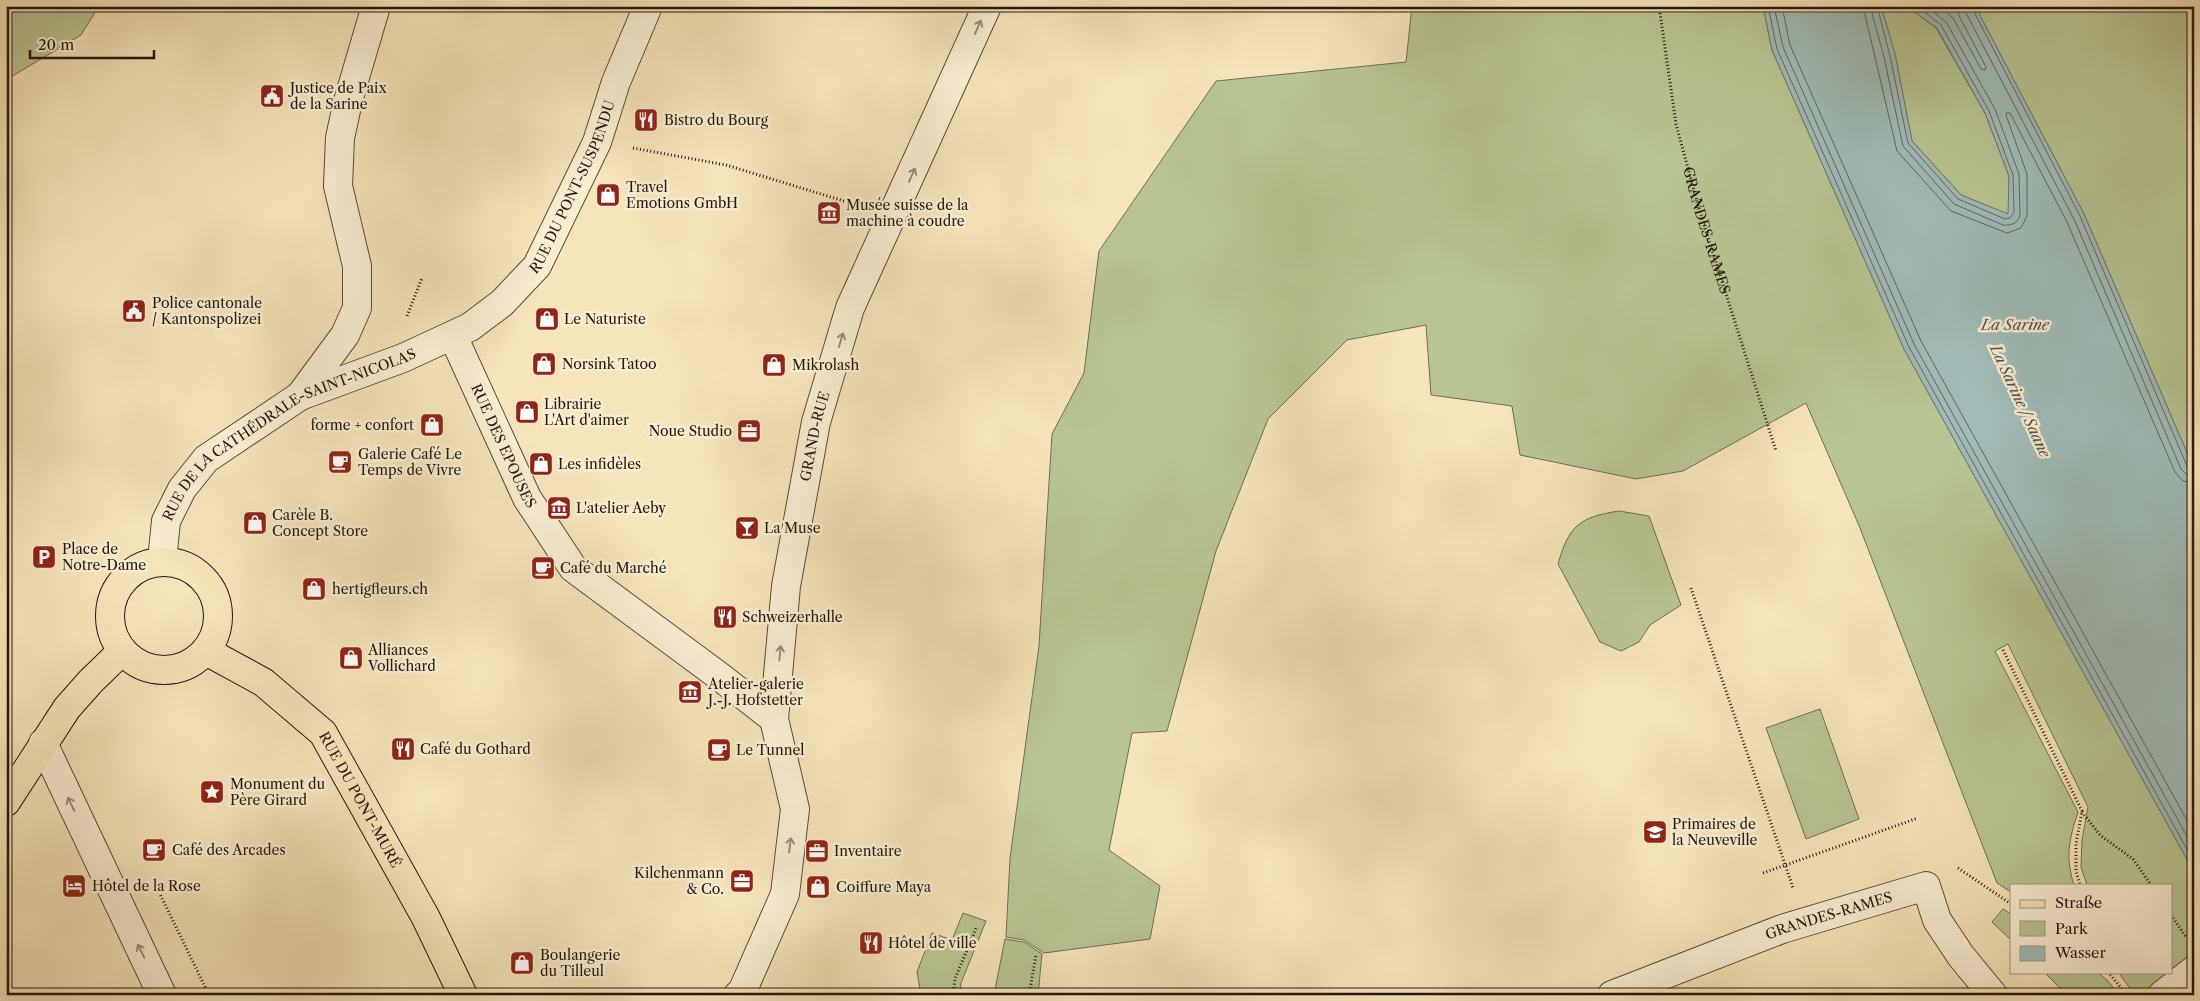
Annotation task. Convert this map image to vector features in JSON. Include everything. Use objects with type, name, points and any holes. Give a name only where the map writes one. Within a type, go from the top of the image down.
[{"type":"main road","points":[[162,561],[180,563],[196,571],[208,584],[216,600],[219,618],[215,635],[206,651],[191,663],[174,670],[155,670],[137,663],[122,651],[117,644],[110,625],[110,604],[120,585],[134,570],[162,561]]},
{"type":"main road","points":[[6,802],[67,708],[122,651]]},
{"type":"main road","name":"RUE DU PONT-MURÉ","points":[[206,651],[263,682],[323,733],[426,918],[463,995]]},
{"type":"street","points":[[300,396],[345,335],[357,308],[357,266],[338,186],[340,138],[348,101],[376,6]]},
{"type":"street","name":"RUE DU PONT-SUSPENDU","points":[[453,336],[470,328],[502,303],[537,266],[598,142],[616,82],[648,6]]},
{"type":"street","name":"GRAND-RUE","points":[[738,995],[742,992],[785,894],[795,809],[774,719],[786,586],[816,422],[850,308],[893,217],[986,6]]},
{"type":"street","name":"RUE DE LA CATHÉDRALE-SAINT-NICOLAS","points":[[162,561],[166,521],[182,490],[206,459],[300,396],[403,358],[453,336]]},
{"type":"street","name":"RUE DES EPOUSES","points":[[453,336],[527,498],[573,568],[774,719]]},
{"type":"street","points":[[43,743],[162,995]]},
{"type":"street","name":"GRANDES-RAMES","points":[[1612,995],[1804,922],[1926,886],[1937,920],[1961,956],[1993,995]]},
{"type":"street","points":[[2162,995],[2192,957]]},
{"type":"path","name":"GRANDES-RAMES","points":[[1659,6],[1676,124],[1699,209],[1776,451]]},
{"type":"path","points":[[598,142],[726,165],[893,217]]},
{"type":"path","points":[[404,321],[416,297],[422,278]]},
{"type":"path","points":[[1691,588],[1804,922]]},
{"type":"path","points":[[2003,650],[2082,811],[2100,835],[2134,858],[2150,884]]},
{"type":"path","points":[[2080,884],[2076,871],[2076,844],[2082,811]]},
{"type":"path","points":[[1763,873],[1918,818]]},
{"type":"path","points":[[1952,863],[2010,903]]},
{"type":"path","points":[[159,892],[209,995]]},
{"type":"path","points":[[2172,917],[2192,957]]},
{"type":"path","points":[[953,995],[955,979],[977,926]]},
{"type":"path","points":[[1029,995],[1036,955]]},
{"type":"path","points":[[2110,974],[2127,995]]},
{"type":"green space","points":[[6,6],[99,6],[81,35],[6,80]]},
{"type":"green space","points":[[1412,6],[1763,6],[1772,50],[1904,349],[2194,872],[2194,995],[2135,995],[2119,974],[2172,974],[2172,884],[2087,884],[2081,867],[2082,840],[2088,807],[2008,644],[1995,651],[2078,812],[2069,848],[2071,875],[2074,884],[2010,884],[2010,891],[1997,883],[1860,528],[1806,403],[1683,471],[1636,479],[1520,455],[1512,406],[1431,395],[1426,325],[1347,340],[1268,419],[1216,551],[1167,731],[1132,733],[1109,850],[1160,886],[1150,939],[1044,953],[1024,940],[1006,937],[1010,858],[1039,646],[1052,434],[1084,373],[1099,251],[1216,81],[1406,62]]},
{"type":"green space","points":[[1881,6],[1911,6],[1913,11],[1936,28],[1985,113],[2009,176],[2009,215],[1961,195],[1912,141],[1895,54]]},
{"type":"green space","points":[[1975,6],[2194,6],[2194,469],[2084,214]]},
{"type":"green space","points":[[1619,511],[1649,516],[1681,605],[1650,625],[1639,642],[1621,651],[1600,642],[1558,564],[1567,540],[1578,525],[1595,516]]},
{"type":"green space","points":[[1820,709],[1859,819],[1806,839],[1766,728]]},
{"type":"green space","points":[[2003,909],[2010,913],[2010,939],[1992,922]]},
{"type":"green space","points":[[963,913],[986,921],[961,983],[960,995],[921,995],[917,972],[932,933],[952,940]]},
{"type":"green space","points":[[1005,939],[1024,942],[1042,954],[1038,995],[994,995]]},
{"type":"green space","points":[[2046,974],[2100,974],[2119,995],[2067,995]]},
{"type":"water","name":"La Sarine","points":[[1763,6],[1881,6],[1895,54],[1912,141],[1961,195],[2008,214],[2009,176],[1985,113],[1937,28],[1913,11],[1911,6],[1975,6],[2084,214],[2194,469],[2194,872],[1904,349],[1772,50]]},
{"type":"place","name":"Justice de Paix de la Sarine","points":[[272,96]]},
{"type":"place","name":"Bistro du Bourg","points":[[646,120]]},
{"type":"place","name":"Travel Emotions GmbH","points":[[608,195]]},
{"type":"place","name":"Musée suisse de la machine à coudre","points":[[829,213]]},
{"type":"place","name":"Police cantonale / Kantonspolizei","points":[[134,311]]},
{"type":"place","name":"Le Naturiste","points":[[547,319]]},
{"type":"place","name":"Norsink Tatoo","points":[[544,364]]},
{"type":"place","name":"Mikrolash","points":[[774,365]]},
{"type":"place","name":"Librairie L'Art d'aimer","points":[[527,412]]},
{"type":"place","name":"forme + confort","points":[[432,425]]},
{"type":"place","name":"Noue Studio","points":[[749,431]]},
{"type":"place","name":"Galerie Café Le Temps de Vivre","points":[[340,462]]},
{"type":"place","name":"Les infidèles","points":[[541,464]]},
{"type":"place","name":"L'atelier Aeby","points":[[559,508]]},
{"type":"place","name":"Carèle B. Concept Store","points":[[255,523]]},
{"type":"place","name":"La Muse","points":[[747,528]]},
{"type":"place","name":"Place de Notre-Dame","points":[[44,557]]},
{"type":"place","name":"Café du Marché","points":[[543,568]]},
{"type":"place","name":"hertigfleurs.ch","points":[[314,589]]},
{"type":"place","name":"Schweizerhalle","points":[[725,617]]},
{"type":"place","name":"Alliances Vollichard","points":[[351,658]]},
{"type":"place","name":"Atelier-galerie J.-J. Hofstetter","points":[[690,692]]},
{"type":"place","name":"Café du Gothard","points":[[403,749]]},
{"type":"place","name":"Le Tunnel","points":[[719,750]]},
{"type":"place","name":"Monument du Père Girard","points":[[212,792]]},
{"type":"place","name":"Primaires de la Neuveville","points":[[1655,832]]},
{"type":"place","name":"Café des Arcades","points":[[154,850]]},
{"type":"place","name":"Inventaire","points":[[817,851]]},
{"type":"place","name":"Kilchenmann & Co.","points":[[742,881]]},
{"type":"place","name":"Hôtel de la Rose","points":[[74,886]]},
{"type":"place","name":"Coiffure Maya","points":[[818,887]]},
{"type":"place","name":"Hôtel de ville","points":[[871,943]]},
{"type":"place","name":"Boulangerie du Tilleul","points":[[522,963]]},
{"type":"water label","name":"La Sarine / Saane","points":[[2020,401]]}]
